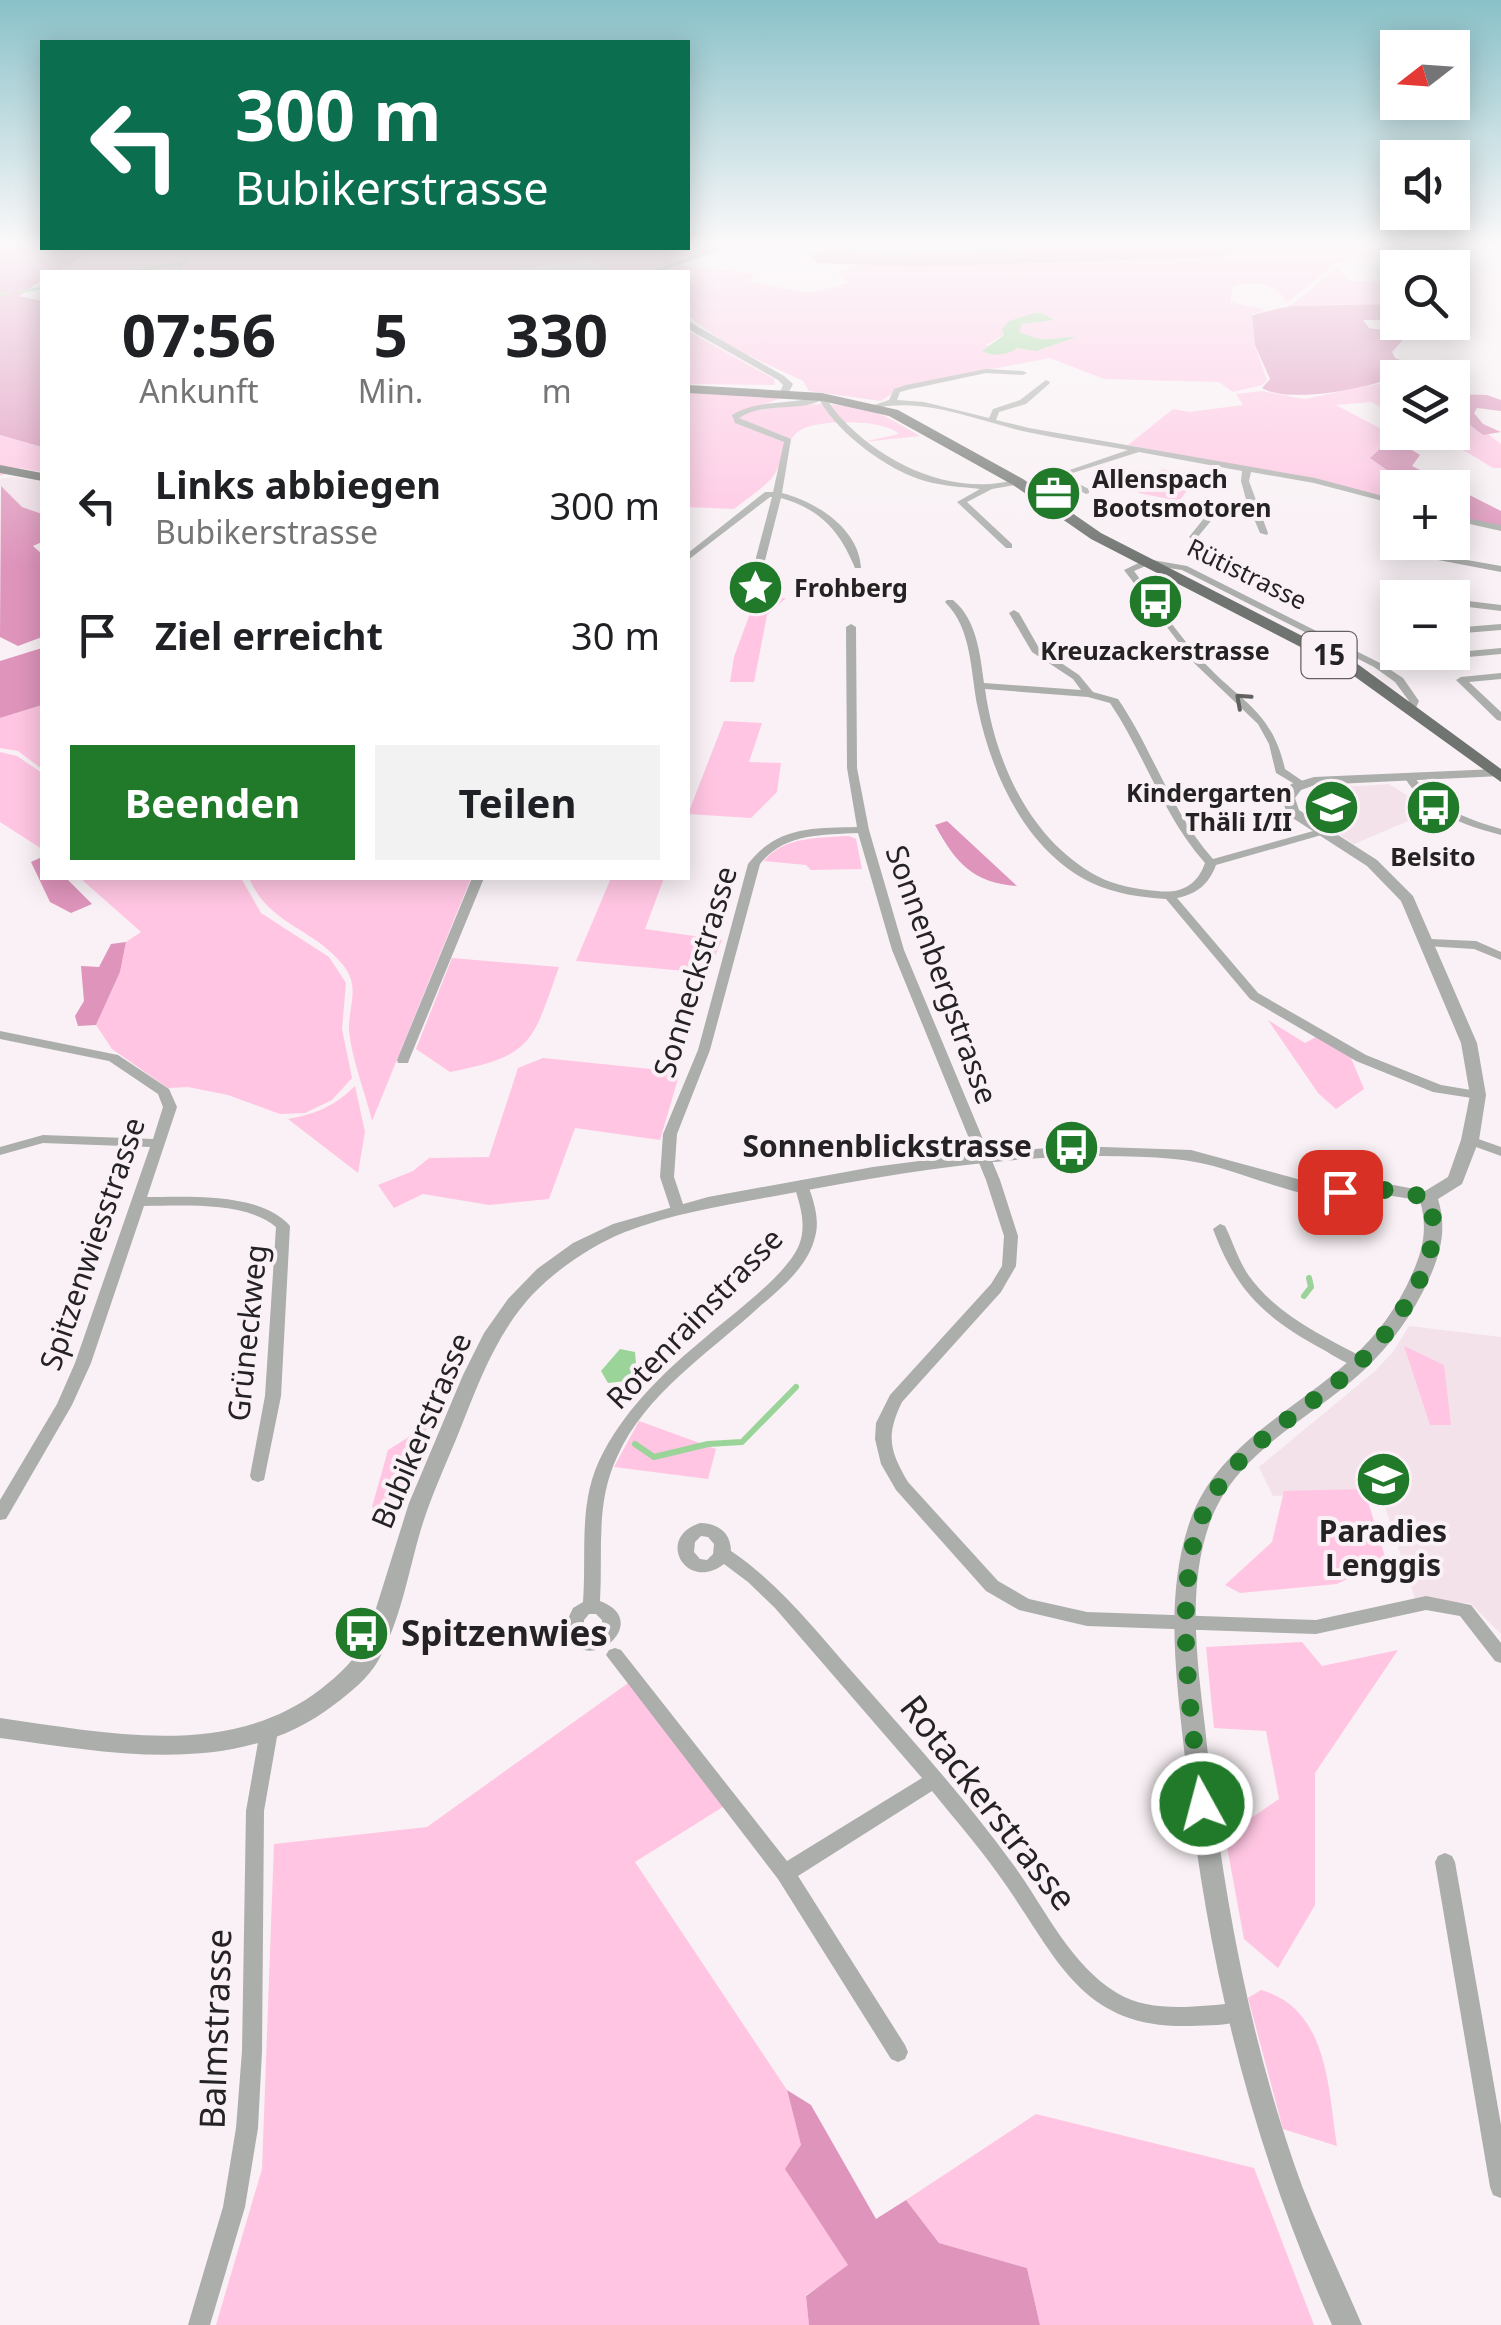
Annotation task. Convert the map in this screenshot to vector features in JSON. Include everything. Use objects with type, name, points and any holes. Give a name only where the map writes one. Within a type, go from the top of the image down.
[{"type":"main road","name":"Rütistrasse","points":[[690,389],[822,397],[872,407],[913,423],[1018,482],[1088,531],[1322,650],[1411,708],[1498,775]]},
{"type":"main road","points":[[4,472],[40,476]]},
{"type":"street","points":[[727,350],[780,376],[788,384],[784,394]]},
{"type":"street","points":[[892,402],[897,391],[909,387],[986,371],[1023,373]]},
{"type":"street","points":[[992,422],[996,411],[1023,402],[1046,382]]},
{"type":"street","points":[[754,588],[768,545],[788,442],[736,418],[752,408],[806,405],[822,397],[841,424],[916,475],[990,487]]},
{"type":"street","points":[[872,407],[892,402],[924,404],[992,422],[1315,481],[1380,499]]},
{"type":"street","points":[[1086,491],[1056,476],[1142,448]]},
{"type":"street","points":[[1247,468],[1252,504],[1264,534]]},
{"type":"street","points":[[1009,546],[961,502],[990,487],[1018,482]]},
{"type":"street","points":[[690,554],[768,494],[777,494],[817,511],[846,540],[858,566]]},
{"type":"street","points":[[1193,537],[1212,514],[1252,504]]},
{"type":"street","points":[[1470,521],[1501,528]]},
{"type":"street","points":[[1452,560],[1501,569]]},
{"type":"street","points":[[1147,562],[1129,572],[1196,661],[1257,714],[1274,744],[1280,770],[1302,784]]},
{"type":"street","points":[[950,602],[959,608],[968,630],[996,761],[1014,800],[1043,842],[1094,880],[1170,896],[1196,888],[1207,878],[1211,864]]},
{"type":"street","points":[[1470,604],[1501,608]]},
{"type":"street","points":[[1014,614],[1035,650],[1076,677],[1089,694]]},
{"type":"street","points":[[1470,630],[1501,627]]},
{"type":"street","name":"Sonnenbergstrasse","points":[[851,628],[852,768],[863,830],[898,950],[983,1158]]},
{"type":"street","points":[[1470,654],[1501,651]]},
{"type":"street","points":[[1501,676],[1460,680],[1501,718]]},
{"type":"street","points":[[980,686],[1110,698],[1122,711],[1186,836],[1211,864]]},
{"type":"street","points":[[1348,2325],[1315,2260],[1276,2151],[1237,2014],[1212,1884],[1190,1698],[1188,1623],[1195,1540],[1219,1485],[1260,1440],[1360,1362],[1400,1315],[1435,1242],[1434,1215],[1428,1197],[1456,1180],[1470,1140],[1478,1095],[1470,1043],[1414,909],[1395,882],[1290,808],[1290,794],[1302,784],[1328,779],[1498,775]]},
{"type":"street","points":[[1409,777],[1417,791],[1451,813],[1501,832]]},
{"type":"street","name":"Sonneckstrasse","points":[[678,1210],[666,1177],[670,1134],[704,1050],[754,864],[769,845],[782,839],[863,830]]},
{"type":"street","points":[[1211,864],[1321,832]]},
{"type":"street","points":[[403,1060],[477,880]]},
{"type":"street","points":[[1170,896],[1254,996],[1361,1058],[1399,1070],[1438,1089],[1478,1095]]},
{"type":"street","points":[[1430,943],[1476,945],[1501,956]]},
{"type":"street","name":"Spitzenwiesstrasse","points":[[0,1035],[101,1053],[164,1092],[170,1107],[83,1363],[64,1405],[0,1514]]},
{"type":"street","points":[[0,1151],[44,1139],[158,1143]]},
{"type":"street","points":[[1470,1140],[1501,1152]]},
{"type":"street","name":"Bubikerstrasse","points":[[0,1728],[149,1745],[190,1744],[269,1732],[291,1724],[331,1696],[369,1656],[422,1496],[472,1374],[503,1318],[526,1290],[570,1254],[623,1227],[678,1210],[801,1185],[983,1158],[1178,1153],[1242,1166],[1312,1189],[1379,1189],[1428,1197]]},
{"type":"street","points":[[983,1158],[1011,1236],[1009,1266],[996,1288],[888,1410],[883,1439],[889,1464],[902,1486],[972,1567],[1007,1596],[1064,1617],[1316,1627],[1416,1604],[1440,1605],[1465,1610],[1501,1656]]},
{"type":"street","name":"Rotenrainstrasse","points":[[592,1608],[593,1508],[612,1448],[644,1403],[798,1260],[808,1245],[812,1227],[801,1185]]},
{"type":"street","name":"Grüneckweg","points":[[138,1201],[251,1209],[274,1217],[283,1226],[274,1396],[258,1476]]},
{"type":"street","points":[[1220,1230],[1228,1256],[1253,1295],[1274,1312],[1360,1362]]},
{"type":"street","name":"Rotackerstrasse","points":[[723,1555],[754,1573],[933,1781],[1005,1868],[1036,1919],[1090,1983],[1108,1999],[1131,2010],[1237,2014]]},
{"type":"street","points":[[616,1655],[785,1873],[898,2052]]},
{"type":"street","name":"Balmstrasse","points":[[200,2325],[234,2206],[247,2128],[252,2051],[255,1811],[269,1732]]},
{"type":"street","points":[[785,1873],[933,1781]]},
{"type":"street","points":[[1445,1862],[1501,2187]]},
{"type":"shaded area","points":[[0,350],[40,350],[40,446],[0,435]]},
{"type":"shaded area","points":[[690,350],[723,350],[774,379],[775,385],[690,384]]},
{"type":"shaded area","points":[[741,350],[1257,350],[1267,380],[1262,385],[1233,392],[1219,382],[1104,379],[1050,358],[903,386],[881,401],[809,391],[803,381]]},
{"type":"shaded area","points":[[983,350],[1012,350],[995,355]]},
{"type":"shaded area","points":[[1257,350],[1393,350],[1395,358],[1400,360],[1380,360],[1380,382],[1342,391],[1296,395],[1262,388],[1270,379]]},
{"type":"shaded area","points":[[1380,383],[1380,406],[1371,402],[1336,405],[1380,428],[1380,449],[1371,458],[1388,470],[1380,470],[1380,498],[1315,481],[1128,445],[1173,409],[1189,412],[1243,405],[1236,394],[1262,391],[1304,399]]},
{"type":"shaded area","points":[[690,389],[781,398],[740,413],[810,404],[862,409],[920,436],[863,442],[899,434],[865,423],[807,427],[789,442],[771,479],[734,509],[690,507]]},
{"type":"shaded area","points":[[1470,394],[1501,400],[1501,411],[1477,408],[1474,413],[1483,424],[1501,432],[1483,435],[1472,427]]},
{"type":"shaded area","points":[[1470,422],[1482,435],[1488,434],[1501,444],[1501,468],[1493,468],[1463,450],[1470,450]]},
{"type":"shaded area","points":[[0,435],[40,446],[40,472],[19,468],[0,476]]},
{"type":"shaded area","points":[[1380,449],[1412,450],[1420,455],[1412,466],[1420,470],[1387,470],[1370,458]]},
{"type":"shaded area","points":[[1162,469],[1198,477],[1179,501],[1138,493]]},
{"type":"shaded area","points":[[0,479],[40,481],[40,513],[22,507],[0,486]]},
{"type":"shaded area","points":[[1,486],[22,507],[40,513],[40,543],[33,546],[40,552],[40,638],[18,646],[0,637]]},
{"type":"shaded area","points":[[1470,495],[1501,511],[1501,528],[1470,521]]},
{"type":"shaded area","points":[[756,597],[786,598],[767,615],[754,682],[730,682],[734,657]]},
{"type":"shaded area","points":[[40,649],[40,706],[0,718],[0,661]]},
{"type":"shaded area","points":[[40,706],[40,768],[18,751],[0,748],[0,718]]},
{"type":"shaded area","points":[[724,721],[762,723],[749,762],[781,763],[777,792],[751,818],[690,814]]},
{"type":"shaded area","points":[[0,752],[17,756],[40,772],[40,848],[0,822]]},
{"type":"shaded area","points":[[1389,784],[1432,811],[1354,844],[1311,816],[1303,806],[1306,795],[1317,789]]},
{"type":"shaded area","points":[[947,821],[1017,886],[988,880],[958,860],[935,825]]},
{"type":"shaded area","points":[[849,836],[856,839],[862,869],[811,870],[806,865],[764,861],[792,843]]},
{"type":"shaded area","points":[[40,858],[40,880],[68,880],[92,904],[71,913],[50,902],[31,862]]},
{"type":"shaded area","points":[[82,880],[242,880],[261,913],[329,957],[346,983],[342,1029],[352,1078],[332,1100],[305,1113],[280,1114],[228,1095],[188,1087],[168,1088],[112,1049],[96,1025],[120,972],[126,942],[141,932]]},
{"type":"shaded area","points":[[250,880],[470,880],[372,1121],[349,1031],[353,989],[348,973],[331,952],[280,917]]},
{"type":"shaded area","points":[[610,880],[663,880],[645,929],[722,940],[707,973],[576,961]]},
{"type":"shaded area","points":[[126,942],[120,972],[96,1025],[78,1026],[75,1016],[84,1001],[81,966],[99,967],[111,944]]},
{"type":"shaded area","points":[[452,958],[559,967],[535,1029],[526,1042],[498,1060],[450,1072],[416,1049]]},
{"type":"shaded area","points":[[1268,1020],[1305,1043],[1316,1037],[1351,1058],[1364,1089],[1336,1109],[1318,1093]]},
{"type":"shaded area","points":[[543,1058],[680,1072],[660,1140],[575,1128],[549,1199],[489,1205],[423,1194],[394,1208],[378,1185],[413,1171],[429,1158],[489,1157],[518,1068]]},
{"type":"shaded area","points":[[355,1086],[365,1132],[358,1173],[288,1119],[324,1108]]},
{"type":"shaded area","name":"Paradies Lenggis","points":[[1409,1326],[1501,1337],[1501,1634],[1470,1603],[1416,1601],[1380,1492],[1273,1496],[1259,1467],[1374,1372],[1393,1352]]},
{"type":"shaded area","points":[[1404,1346],[1444,1365],[1451,1425],[1430,1425]]},
{"type":"shaded area","points":[[620,1349],[635,1352],[636,1364],[626,1381],[608,1383],[601,1371]]},
{"type":"shaded area","points":[[639,1421],[716,1449],[708,1479],[614,1467]]},
{"type":"shaded area","points":[[428,1425],[393,1518],[372,1507],[388,1450]]},
{"type":"shaded area","points":[[1364,1489],[1386,1560],[1337,1584],[1240,1593],[1225,1585],[1272,1542],[1284,1491]]},
{"type":"shaded area","points":[[1302,1642],[1322,1666],[1398,1650],[1315,1773],[1315,1905],[1278,1968],[1244,1939],[1225,1836],[1279,1799],[1266,1731],[1214,1728],[1206,1647]]},
{"type":"shaded area","points":[[631,1681],[726,1805],[635,1862],[787,2090],[801,2145],[786,2170],[849,2266],[806,2295],[809,2325],[216,2325],[262,2169],[274,1844],[427,1827]]},
{"type":"shaded area","points":[[1261,1990],[1283,2000],[1313,2033],[1327,2077],[1337,2146],[1283,2129],[1248,1998]]},
{"type":"shaded area","points":[[787,2090],[811,2105],[876,2219],[906,2200],[939,2243],[1027,2268],[1040,2325],[809,2325],[806,2296],[848,2265],[785,2169],[801,2145]]},
{"type":"shaded area","points":[[1036,2114],[1254,2168],[1314,2325],[1040,2325],[1027,2268],[939,2243],[906,2200]]},
{"type":"waterway","points":[[1304,1296],[1311,1287],[1309,1278]]},
{"type":"waterway","points":[[635,1444],[654,1457],[708,1444],[742,1442],[796,1387]]},
{"type":"place","name":"Allenspach Bootsmotoren","points":[[1053,493]]},
{"type":"place","name":"Frohberg","points":[[755,588]]},
{"type":"place","name":"Kreuzackerstrasse","points":[[1155,602]]},
{"type":"place","name":"Kindergarten Thäli I/II","points":[[1331,807]]},
{"type":"place","name":"Belsito","points":[[1433,808]]},
{"type":"place","name":"Sonnenblickstrasse","points":[[1071,1147]]},
{"type":"place","name":"Paradies Lenggis","points":[[1383,1480]]},
{"type":"place","name":"Spitzenwies","points":[[362,1634]]},
{"type":"route","points":[[1202,1804],[1188,1682],[1190,1566],[1202,1516],[1228,1473],[1260,1440],[1346,1375],[1400,1315],[1435,1242],[1434,1215],[1428,1197],[1379,1189],[1340,1192]]}]
